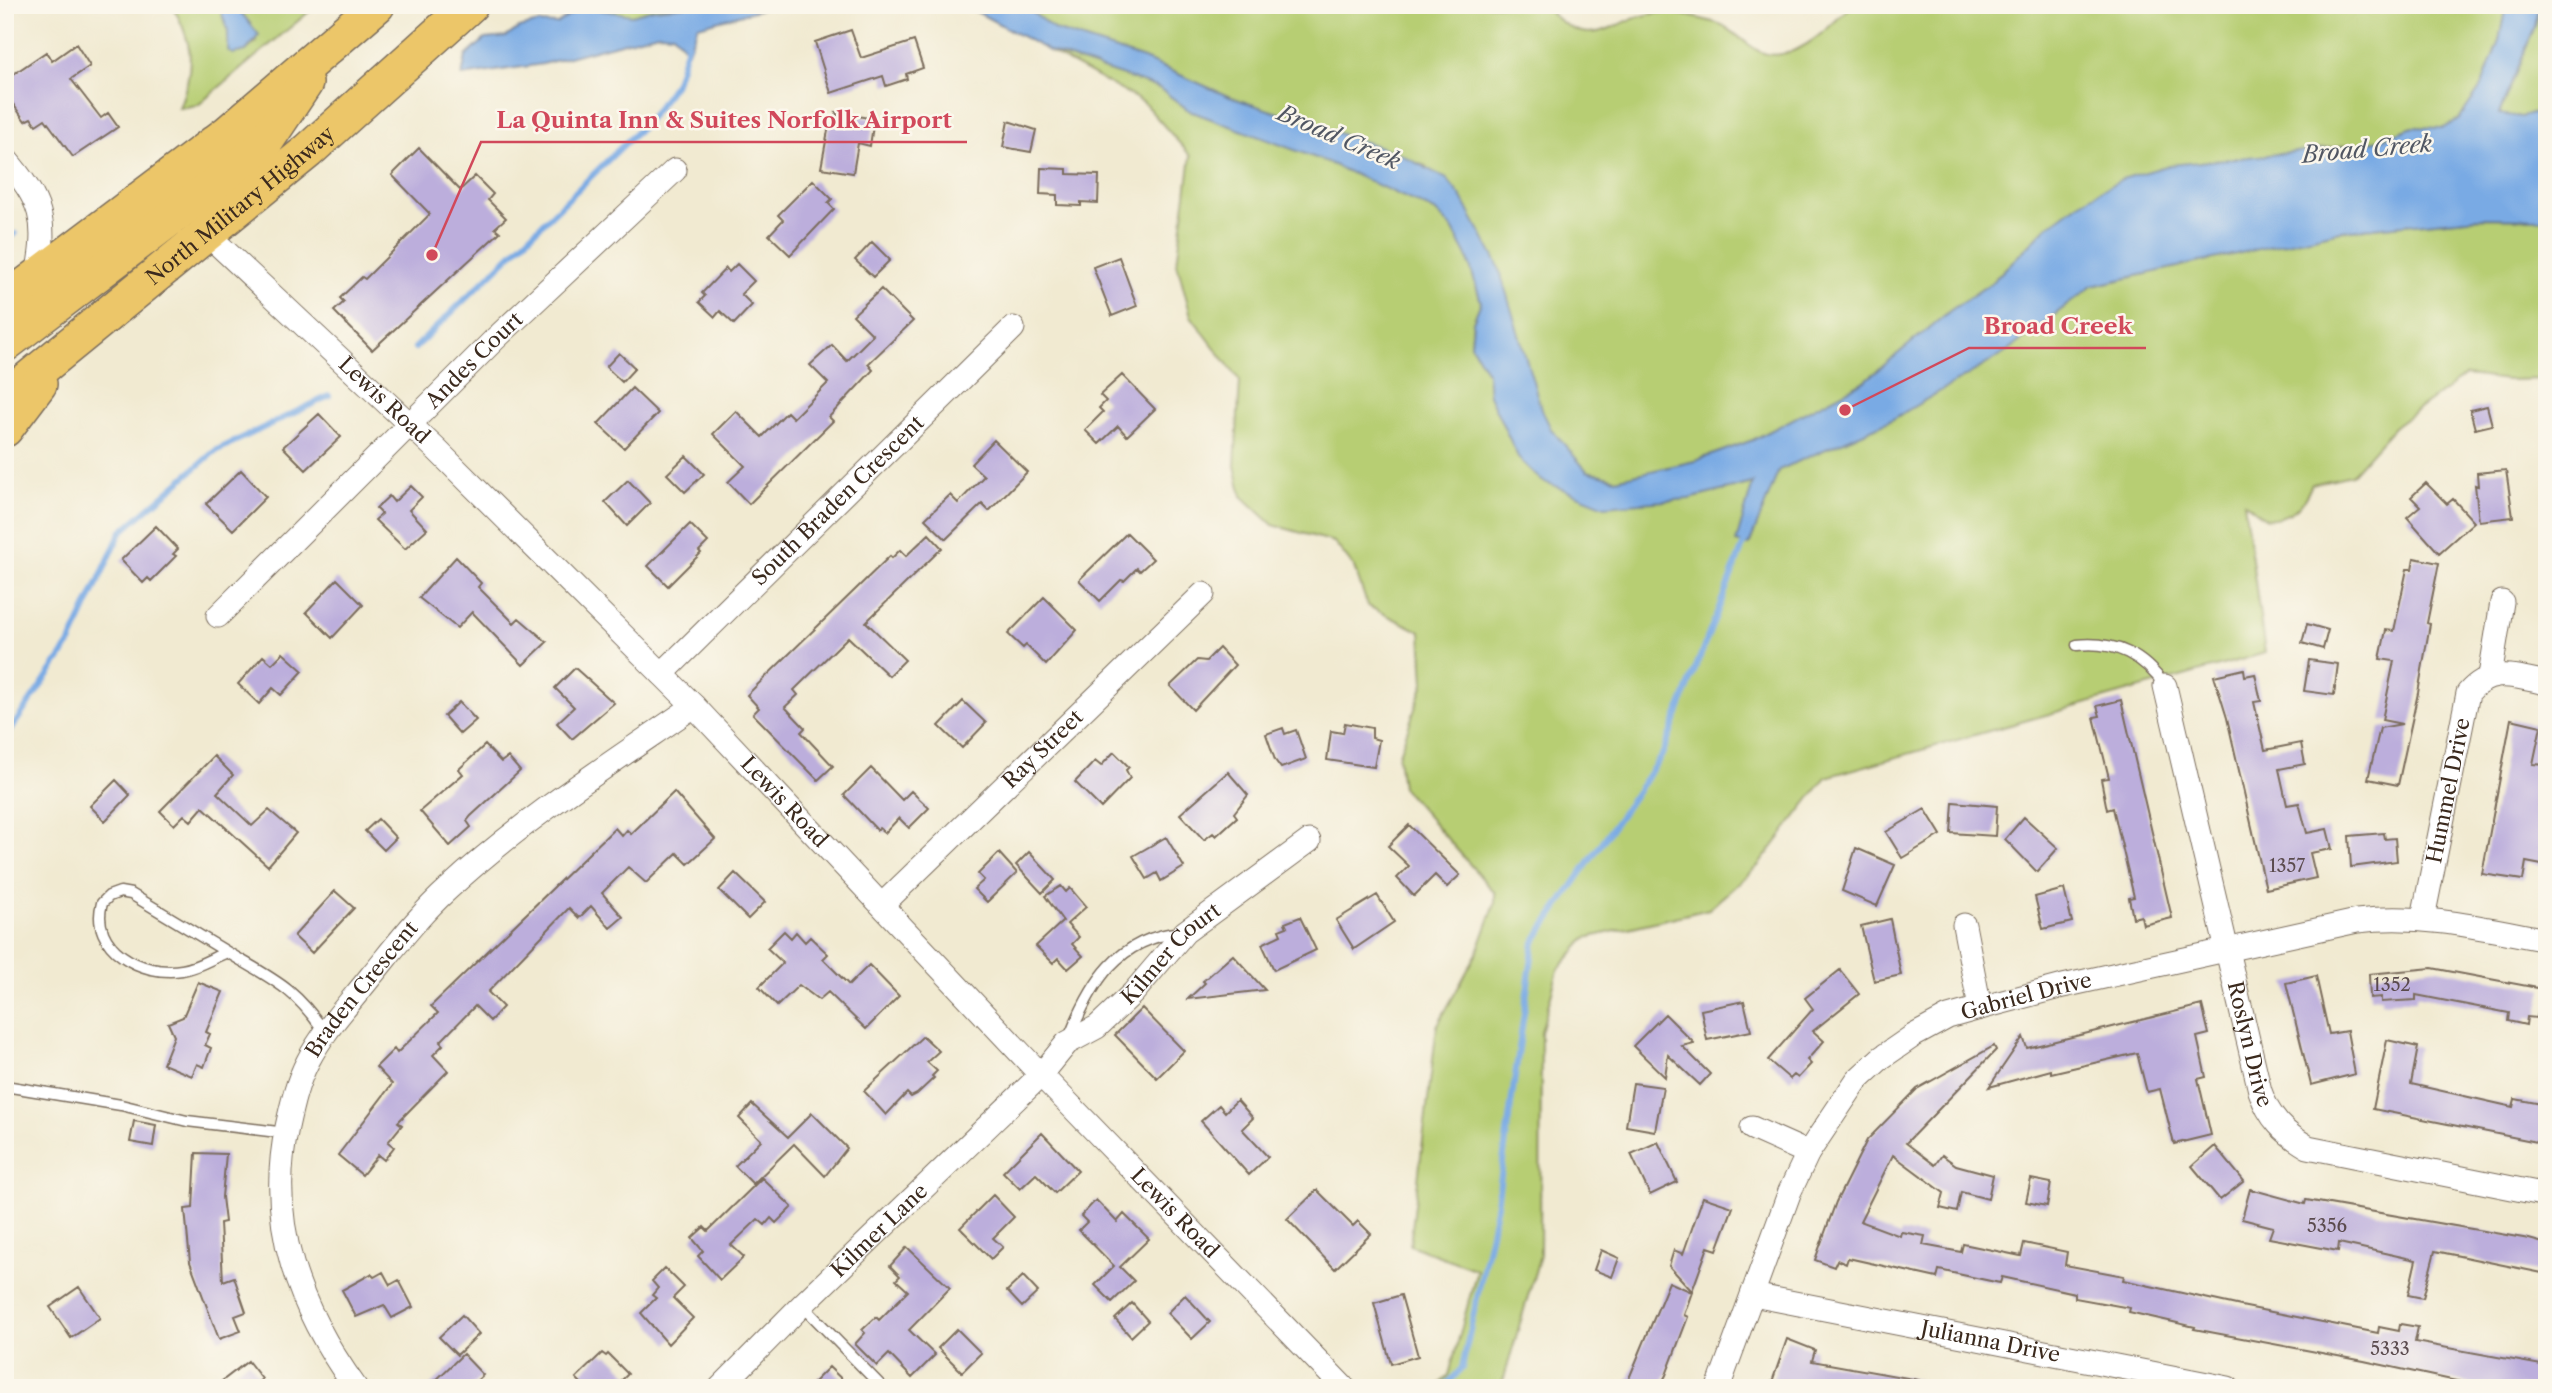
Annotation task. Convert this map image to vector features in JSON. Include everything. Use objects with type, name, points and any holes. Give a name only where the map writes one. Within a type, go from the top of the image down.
[{"type":"main road","points":[[5,301],[228,133],[377,5]]},
{"type":"main road","name":"North Military Highway","points":[[5,398],[60,356],[308,151],[470,5]]},
{"type":"main road","points":[[5,344],[260,150],[328,48]]},
{"type":"main road","points":[[5,429],[60,356]]},
{"type":"street","points":[[5,158],[34,193],[40,205],[44,232],[37,276]]},
{"type":"street","name":"Andes Court","points":[[218,616],[409,425],[675,170]]},
{"type":"street","name":"Lewis Road","points":[[206,234],[409,425],[694,706],[1041,1075],[1344,1388]]},
{"type":"street","name":"South Braden Crescent","points":[[662,674],[1013,328]]},
{"type":"street","name":"Ray Street","points":[[882,905],[1203,594]]},
{"type":"street","points":[[2502,602],[2490,676],[2503,674],[2547,682]]},
{"type":"street","name":"Hummel Drive","points":[[2423,918],[2464,704],[2477,682],[2490,676]]},
{"type":"street","name":"Roslyn Drive","points":[[2165,686],[2259,1091],[2273,1120],[2287,1135],[2308,1147],[2547,1195]]},
{"type":"street","name":"Braden Crescent","points":[[356,1388],[319,1333],[288,1255],[280,1202],[281,1164],[286,1133],[295,1094],[307,1062],[325,1033],[413,926],[448,889],[538,815],[694,706]]},
{"type":"street","name":"Kilmer Court","points":[[1041,1075],[1067,1043],[1097,1027],[1133,993],[1159,959],[1185,932],[1309,841]]},
{"type":"street","name":"Gabriel Drive","points":[[1718,1388],[1790,1191],[1808,1153],[1857,1080],[1881,1058],[1948,1017],[2357,920],[2390,916],[2423,918],[2547,940]]},
{"type":"street","points":[[1964,925],[1980,1008]]},
{"type":"street","name":"Kilmer Lane","points":[[720,1388],[802,1305],[1041,1075]]},
{"type":"street","points":[[1752,1128],[1808,1153]]},
{"type":"street","name":"Julianna Drive","points":[[1753,1295],[2228,1388]]},
{"type":"lane","points":[[2077,645],[2113,645],[2136,654],[2154,670],[2165,686]]},
{"type":"lane","points":[[227,952],[181,971],[161,971],[142,966],[107,944],[99,929],[102,903],[109,896],[120,892],[131,894],[286,987],[304,1002],[325,1033]]},
{"type":"lane","points":[[1067,1043],[1084,1002],[1108,965],[1145,942],[1167,933],[1185,932]]},
{"type":"lane","points":[[5,1086],[121,1105],[187,1121],[286,1133]]},
{"type":"lane","points":[[802,1305],[883,1388]]},
{"type":"green space","points":[[172,5],[219,5],[228,32],[227,44],[237,51],[246,51],[256,42],[252,26],[235,5],[317,5],[198,105],[179,108],[188,80],[190,55],[185,32]]},
{"type":"green space","points":[[696,5],[653,9],[632,15],[582,7]]},
{"type":"green space","points":[[1023,5],[1543,5],[1561,22],[1589,33],[1645,15],[1664,12],[1722,25],[1750,46],[1773,55],[1802,47],[1852,5],[2506,5],[2499,41],[2481,87],[2459,119],[2443,129],[2413,127],[2376,141],[2317,149],[2047,227],[1991,283],[1951,310],[1865,381],[1753,440],[1695,461],[1616,479],[1587,471],[1550,429],[1426,166],[1230,97],[1144,59],[1055,30]]},
{"type":"green space","points":[[2540,5],[2547,5],[2547,110],[2521,117],[2499,115],[2535,26]]},
{"type":"green space","points":[[1049,51],[1159,88],[1190,111],[1327,162],[1435,211],[1452,228],[1467,256],[1481,302],[1473,322],[1471,345],[1487,372],[1489,395],[1519,459],[1542,481],[1689,499],[1753,483],[1737,541],[1749,545],[1778,470],[1891,420],[2005,353],[2092,286],[2340,231],[2478,218],[2547,219],[2547,379],[2507,380],[2466,375],[2394,427],[2351,475],[2312,484],[2295,510],[2283,516],[2266,519],[2244,502],[2265,653],[1826,777],[1758,866],[1709,909],[1586,938],[1558,970],[1541,1032],[1540,1255],[1504,1378],[1499,1388],[1436,1388],[1449,1375],[1477,1270],[1410,1245],[1437,1026],[1477,953],[1495,903],[1495,893],[1402,787],[1398,757],[1424,683],[1421,632],[1368,606],[1354,567],[1334,542],[1273,525],[1242,496],[1235,466],[1240,381],[1191,316],[1177,263],[1191,156],[1143,102]]},
{"type":"water","points":[[219,5],[235,5],[259,35],[246,51],[233,54],[228,51],[228,32]]},
{"type":"water","points":[[696,5],[776,5],[698,26],[688,51],[673,34],[658,33],[543,64],[462,76],[466,56],[485,39],[506,37],[519,28],[539,23],[557,24],[582,7],[632,15],[653,9]]},
{"type":"water","points":[[964,5],[1023,5],[1055,30],[1144,59],[1230,97],[1398,153],[1447,179],[1462,198],[1498,265],[1541,408],[1551,429],[1587,471],[1616,479],[1695,461],[1753,440],[1865,381],[1951,310],[1991,283],[2047,227],[2079,203],[2122,179],[2170,165],[2336,148],[2376,141],[2413,127],[2443,128],[2459,119],[2481,87],[2499,41],[2506,5],[2540,5],[2535,26],[2499,114],[2521,117],[2547,110],[2547,219],[2478,218],[2340,231],[2092,286],[2005,353],[1891,420],[1779,470],[1749,545],[1736,542],[1753,483],[1689,499],[1605,506],[1542,481],[1519,459],[1489,395],[1487,372],[1471,345],[1473,322],[1481,302],[1467,256],[1452,228],[1435,211],[1327,162],[1190,111],[1159,88],[1049,51]]},
{"type":"building","points":[[851,30],[861,58],[914,41],[923,68],[906,74],[907,79],[886,86],[883,76],[831,93],[815,42]]},
{"type":"building","points":[[76,44],[90,66],[71,79],[101,118],[108,113],[118,127],[73,157],[45,119],[36,125],[31,118],[25,121],[6,94],[11,90],[5,80],[46,52],[52,61]]},
{"type":"building","points":[[836,112],[874,119],[870,146],[858,143],[853,173],[821,168],[829,125],[841,127]]},
{"type":"building","points":[[1008,121],[1036,130],[1031,152],[1003,147]]},
{"type":"building","points":[[419,148],[460,190],[475,176],[493,194],[488,200],[506,218],[495,228],[500,232],[372,350],[334,311],[344,302],[340,298],[362,277],[365,279],[430,214],[392,175]]},
{"type":"building","points":[[1041,168],[1067,169],[1067,174],[1099,175],[1098,203],[1081,202],[1081,206],[1057,205],[1057,195],[1040,194]]},
{"type":"building","points":[[813,180],[832,199],[828,203],[834,209],[790,255],[769,235],[783,220],[778,215]]},
{"type":"building","points":[[872,242],[890,260],[873,277],[855,260]]},
{"type":"building","points":[[1119,257],[1137,306],[1112,316],[1093,267]]},
{"type":"building","points":[[737,264],[754,281],[741,294],[752,305],[734,324],[720,311],[715,317],[699,302],[705,296],[702,293],[726,268],[729,272]]},
{"type":"building","points":[[881,289],[913,321],[868,364],[873,370],[829,417],[833,421],[749,504],[728,482],[745,466],[713,434],[736,411],[762,437],[787,412],[793,418],[828,383],[810,365],[832,345],[847,361],[873,335],[853,315]]},
{"type":"building","points":[[619,353],[635,368],[622,382],[606,367]]},
{"type":"building","points":[[1122,375],[1155,409],[1127,436],[1118,426],[1099,444],[1085,430],[1103,412],[1099,408],[1106,401],[1100,395]]},
{"type":"building","points":[[632,388],[658,413],[624,448],[598,424]]},
{"type":"building","points":[[2487,406],[2492,425],[2475,429],[2470,410]]},
{"type":"building","points":[[319,414],[341,437],[306,470],[283,447]]},
{"type":"building","points":[[994,440],[1027,472],[989,511],[982,504],[946,539],[925,519],[950,495],[958,503],[984,476],[971,464]]},
{"type":"building","points":[[686,456],[704,474],[685,492],[667,474]]},
{"type":"building","points":[[241,470],[266,497],[233,530],[206,504]]},
{"type":"building","points":[[2506,470],[2513,517],[2479,521],[2475,485],[2478,486],[2477,473]]},
{"type":"building","points":[[628,480],[650,503],[627,526],[605,502]]},
{"type":"building","points":[[2426,483],[2447,504],[2453,499],[2474,522],[2439,553],[2407,517],[2420,506],[2411,497]]},
{"type":"building","points":[[411,486],[422,497],[409,510],[427,529],[405,549],[375,520],[382,514],[376,508],[389,496],[394,502]]},
{"type":"building","points":[[690,524],[708,542],[699,551],[701,553],[668,586],[648,566]]},
{"type":"building","points":[[156,526],[178,549],[173,554],[176,556],[151,581],[148,578],[143,583],[121,560]]},
{"type":"building","points":[[1127,533],[1153,559],[1140,571],[1137,568],[1124,581],[1121,580],[1100,601],[1079,580]]},
{"type":"building","points":[[929,534],[942,548],[866,622],[905,660],[889,676],[848,637],[794,690],[798,695],[785,707],[805,728],[801,732],[833,766],[818,780],[753,714],[759,708],[747,695],[890,556],[892,558],[900,550],[906,556]]},
{"type":"building","points":[[456,557],[481,583],[478,587],[514,623],[519,618],[547,642],[523,665],[472,612],[457,628],[419,598]]},
{"type":"building","points":[[2414,558],[2439,563],[2427,623],[2430,624],[2418,693],[2398,785],[2368,779],[2380,728],[2402,724],[2382,720],[2394,661],[2380,659],[2386,630],[2394,631],[2407,569],[2412,569]]},
{"type":"building","points":[[337,579],[363,605],[332,638],[306,612]]},
{"type":"building","points":[[1044,597],[1077,630],[1046,665],[1026,645],[1023,648],[1008,634]]},
{"type":"building","points":[[2307,624],[2328,630],[2323,649],[2302,643]]},
{"type":"building","points":[[1219,648],[1235,665],[1193,710],[1170,686],[1197,660],[1206,661]]},
{"type":"building","points":[[283,653],[303,671],[281,695],[273,688],[259,704],[238,684],[263,656],[272,664]]},
{"type":"building","points":[[2309,660],[2338,664],[2334,695],[2304,691]]},
{"type":"building","points":[[575,668],[614,703],[572,739],[557,723],[574,707],[555,688]]},
{"type":"building","points":[[2244,669],[2245,676],[2255,674],[2261,701],[2254,702],[2265,750],[2301,743],[2305,764],[2279,769],[2287,805],[2299,803],[2307,833],[2327,829],[2332,849],[2310,853],[2316,878],[2266,889],[2227,718],[2214,676]]},
{"type":"building","points":[[2121,700],[2172,918],[2143,925],[2141,916],[2133,918],[2129,898],[2134,897],[2113,808],[2107,810],[2101,779],[2109,778],[2094,717],[2100,716],[2097,706]]},
{"type":"building","points":[[963,701],[986,723],[962,748],[939,726]]},
{"type":"building","points":[[459,702],[476,720],[460,734],[444,716]]},
{"type":"building","points":[[2511,719],[2541,726],[2533,764],[2547,765],[2547,866],[2526,862],[2523,880],[2482,874]]},
{"type":"building","points":[[1345,723],[1372,728],[1372,738],[1379,740],[1374,767],[1327,760],[1331,731],[1343,733]]},
{"type":"building","points":[[1283,728],[1285,734],[1296,730],[1306,759],[1281,768],[1275,760],[1266,734]]},
{"type":"building","points":[[485,745],[501,762],[508,757],[520,771],[471,816],[467,821],[471,827],[450,846],[420,811],[463,774],[459,769]]},
{"type":"building","points":[[1114,752],[1129,767],[1126,770],[1130,778],[1101,808],[1075,782],[1095,761],[1101,766]]},
{"type":"building","points":[[214,756],[233,775],[217,793],[252,826],[269,810],[296,833],[268,866],[203,807],[191,821],[184,815],[174,825],[160,811]]},
{"type":"building","points":[[871,768],[902,800],[911,791],[929,808],[909,828],[899,818],[885,833],[879,828],[877,830],[844,795]]},
{"type":"building","points":[[1228,772],[1248,795],[1234,813],[1237,817],[1216,836],[1213,833],[1204,840],[1180,814]]},
{"type":"building","points":[[116,780],[130,795],[105,821],[90,806]]},
{"type":"building","points":[[674,792],[715,839],[688,864],[677,853],[646,883],[628,867],[602,893],[623,917],[610,928],[591,906],[579,918],[569,908],[488,992],[503,1007],[490,1021],[475,1006],[440,1042],[443,1045],[433,1055],[448,1071],[398,1122],[402,1125],[388,1142],[394,1147],[384,1160],[378,1155],[362,1175],[338,1155],[392,1084],[376,1067],[394,1049],[397,1053],[438,1013],[431,1006],[615,828],[622,836],[627,830],[631,834]]},
{"type":"building","points":[[1953,802],[1997,806],[1995,836],[1951,833]]},
{"type":"building","points":[[1925,809],[1941,835],[1902,858],[1886,832]]},
{"type":"building","points":[[2024,817],[2058,848],[2037,872],[2005,839]]},
{"type":"building","points":[[378,819],[396,838],[384,850],[365,831]]},
{"type":"building","points":[[1409,825],[1460,875],[1447,887],[1435,875],[1414,896],[1397,878],[1409,866],[1388,846]]},
{"type":"building","points":[[2384,833],[2385,839],[2395,838],[2397,861],[2351,867],[2349,836]]},
{"type":"building","points":[[1166,837],[1184,867],[1161,881],[1157,873],[1147,879],[1133,856]]},
{"type":"building","points":[[1856,848],[1895,865],[1877,906],[1842,891]]},
{"type":"building","points":[[1029,852],[1055,880],[1042,893],[1016,865]]},
{"type":"building","points":[[999,853],[1017,873],[987,902],[974,889],[984,880],[978,874]]},
{"type":"building","points":[[735,873],[765,902],[748,919],[719,890]]},
{"type":"building","points":[[1061,886],[1066,892],[1070,888],[1086,907],[1067,924],[1079,937],[1072,944],[1083,956],[1068,969],[1058,958],[1053,963],[1036,946],[1063,921],[1045,896]]},
{"type":"building","points":[[2064,889],[2072,922],[2043,929],[2035,897]]},
{"type":"building","points":[[335,891],[354,908],[312,953],[294,936]]},
{"type":"building","points":[[1377,895],[1394,922],[1354,949],[1336,920]]},
{"type":"building","points":[[1300,917],[1316,950],[1274,970],[1262,944],[1281,935],[1279,930],[1287,927],[1285,923]]},
{"type":"building","points":[[1890,919],[1901,975],[1874,981],[1861,926]]},
{"type":"building","points":[[784,931],[791,938],[796,932],[805,942],[810,937],[828,954],[823,959],[849,985],[869,965],[899,996],[866,1029],[828,992],[819,1000],[799,985],[777,1006],[759,987],[783,963],[767,948]]},
{"type":"building","points":[[1233,955],[1265,990],[1188,999],[1205,983],[1203,981]]},
{"type":"building","points":[[2432,968],[2543,989],[2537,1018],[2527,1017],[2526,1025],[2508,1021],[2509,1013],[2416,995],[2416,1000],[2381,1002],[2381,997],[2370,998],[2369,974]]},
{"type":"building","points":[[1840,970],[1859,994],[1813,1031],[1824,1041],[1807,1060],[1811,1064],[1798,1078],[1794,1075],[1790,1079],[1768,1060],[1813,1009],[1805,998]]},
{"type":"building","points":[[2316,976],[2329,1034],[2347,1031],[2355,1074],[2311,1085],[2286,983]]},
{"type":"building","points":[[198,982],[223,992],[206,1032],[210,1034],[205,1045],[211,1048],[204,1067],[197,1064],[192,1076],[163,1064],[174,1036],[168,1023],[183,1017]]},
{"type":"building","points":[[1744,1001],[1751,1031],[1707,1040],[1701,1010]]},
{"type":"building","points":[[2202,1005],[2209,1034],[2197,1037],[2206,1077],[2198,1079],[2211,1135],[2174,1144],[2160,1089],[2147,1092],[2137,1053],[2051,1073],[2051,1070],[1989,1087],[2023,1037],[2027,1048]]},
{"type":"building","points":[[1142,1008],[1184,1051],[1157,1078],[1115,1035]]},
{"type":"building","points":[[1665,1014],[1694,1043],[1682,1046],[1710,1074],[1700,1085],[1668,1055],[1665,1077],[1633,1046]]},
{"type":"building","points":[[923,1036],[939,1051],[927,1062],[937,1071],[932,1076],[934,1078],[917,1094],[911,1097],[907,1093],[886,1115],[864,1091]]},
{"type":"building","points":[[2387,1040],[2418,1047],[2411,1084],[2513,1107],[2515,1099],[2547,1105],[2547,1144],[2373,1109]]},
{"type":"building","points":[[1994,1046],[1996,1050],[1906,1143],[1935,1165],[1942,1155],[1956,1165],[1993,1175],[1988,1199],[1961,1192],[1957,1212],[1940,1208],[1944,1193],[1893,1155],[1860,1221],[1900,1236],[1901,1232],[1925,1236],[1923,1245],[1961,1252],[1963,1244],[2021,1256],[2024,1243],[2067,1252],[2065,1265],[2124,1276],[2123,1280],[2241,1306],[2378,1333],[2379,1327],[2399,1331],[2400,1324],[2418,1327],[2415,1342],[2547,1366],[2547,1388],[2470,1384],[2194,1329],[2195,1327],[2129,1312],[2130,1308],[2075,1298],[2075,1293],[2002,1277],[2000,1283],[1939,1270],[1937,1278],[1848,1258],[1846,1264],[1837,1260],[1834,1267],[1815,1260],[1836,1202],[1867,1140],[1917,1089]]},
{"type":"building","points":[[1633,1083],[1663,1087],[1655,1131],[1626,1126]]},
{"type":"building","points":[[1237,1100],[1253,1118],[1242,1129],[1268,1157],[1249,1175],[1201,1121],[1219,1105],[1225,1112]]},
{"type":"building","points":[[752,1104],[788,1137],[812,1113],[847,1148],[825,1176],[794,1144],[753,1184],[735,1166],[761,1140],[739,1118]]},
{"type":"building","points":[[134,1121],[156,1125],[153,1146],[130,1142]]},
{"type":"building","points":[[1042,1133],[1078,1171],[1055,1193],[1036,1174],[1020,1189],[1003,1172]]},
{"type":"building","points":[[1658,1142],[1677,1182],[1650,1195],[1631,1154]]},
{"type":"building","points":[[2215,1146],[2244,1181],[2220,1200],[2192,1166]]},
{"type":"building","points":[[196,1153],[226,1154],[222,1197],[225,1222],[220,1223],[223,1281],[234,1277],[246,1312],[235,1316],[241,1331],[219,1339],[190,1262],[185,1209],[193,1208]]},
{"type":"building","points":[[762,1178],[792,1207],[776,1223],[771,1218],[765,1225],[758,1219],[731,1245],[744,1257],[720,1280],[698,1256],[703,1251],[692,1238],[704,1227],[708,1231]]},
{"type":"building","points":[[2031,1179],[2051,1183],[2047,1206],[2026,1202]]},
{"type":"building","points":[[2250,1189],[2305,1204],[2306,1200],[2547,1244],[2547,1274],[2435,1251],[2423,1298],[2408,1295],[2416,1260],[2339,1243],[2338,1251],[2269,1238],[2273,1227],[2242,1219]]},
{"type":"building","points":[[1317,1190],[1353,1226],[1358,1221],[1371,1234],[1335,1269],[1287,1219]]},
{"type":"building","points":[[993,1195],[1014,1217],[993,1238],[1003,1247],[991,1259],[960,1228]]},
{"type":"building","points":[[1703,1197],[1733,1207],[1717,1250],[1708,1247],[1692,1291],[1669,1266],[1674,1250],[1683,1254]]},
{"type":"building","points":[[1096,1200],[1117,1222],[1124,1214],[1149,1239],[1120,1267],[1134,1281],[1112,1302],[1095,1285],[1114,1266],[1079,1230],[1087,1222],[1081,1216]]},
{"type":"building","points":[[907,1247],[950,1288],[909,1330],[935,1355],[912,1378],[889,1354],[877,1366],[855,1344],[865,1333],[862,1330],[876,1317],[879,1320],[908,1291],[896,1280],[900,1276],[890,1266]]},
{"type":"building","points":[[1601,1250],[1619,1258],[1612,1277],[1594,1270]]},
{"type":"building","points":[[665,1268],[684,1287],[673,1298],[693,1318],[668,1344],[641,1313],[656,1298],[652,1295],[658,1288],[652,1281]]},
{"type":"building","points":[[383,1272],[390,1285],[399,1280],[413,1307],[392,1318],[384,1305],[356,1317],[342,1290],[371,1274],[374,1277]]},
{"type":"building","points":[[1023,1276],[1038,1292],[1022,1307],[1007,1291]]},
{"type":"building","points":[[1669,1282],[1692,1292],[1684,1315],[1688,1317],[1666,1375],[1659,1388],[1625,1388]]},
{"type":"building","points":[[79,1287],[100,1318],[71,1338],[50,1307]]},
{"type":"building","points":[[1185,1295],[1210,1322],[1192,1339],[1167,1313]]},
{"type":"building","points":[[1401,1295],[1418,1356],[1391,1364],[1374,1303]]},
{"type":"building","points":[[1132,1303],[1148,1321],[1131,1337],[1115,1319]]},
{"type":"building","points":[[462,1315],[479,1334],[457,1355],[439,1337]]},
{"type":"building","points":[[957,1329],[981,1353],[962,1372],[938,1348]]},
{"type":"building","points":[[1787,1339],[1815,1350],[1812,1361],[1919,1380],[1918,1388],[1844,1388],[1805,1380],[1802,1388],[1788,1388],[1772,1382]]},
{"type":"building","points":[[602,1353],[606,1356],[608,1354],[628,1374],[614,1388],[586,1388],[576,1378]]},
{"type":"building","points":[[463,1354],[483,1375],[469,1388],[428,1388]]},
{"type":"building","points":[[248,1361],[262,1379],[251,1388],[213,1388]]},
{"type":"building","points":[[829,1367],[851,1388],[808,1388]]},
{"type":"waterway","points":[[415,348],[647,122],[676,82],[688,43]]},
{"type":"waterway","points":[[5,241],[15,234]]},
{"type":"waterway","points":[[5,738],[69,645],[121,532],[215,451],[329,396]]},
{"type":"waterway","points":[[1444,1388],[1462,1368],[1497,1204],[1534,942],[1662,755],[1746,538]]},
{"type":"place","name":"La Quinta Inn & Suites Norfolk Airport","points":[[432,255]]},
{"type":"place","name":"Broad Creek","points":[[1845,410]]}]
